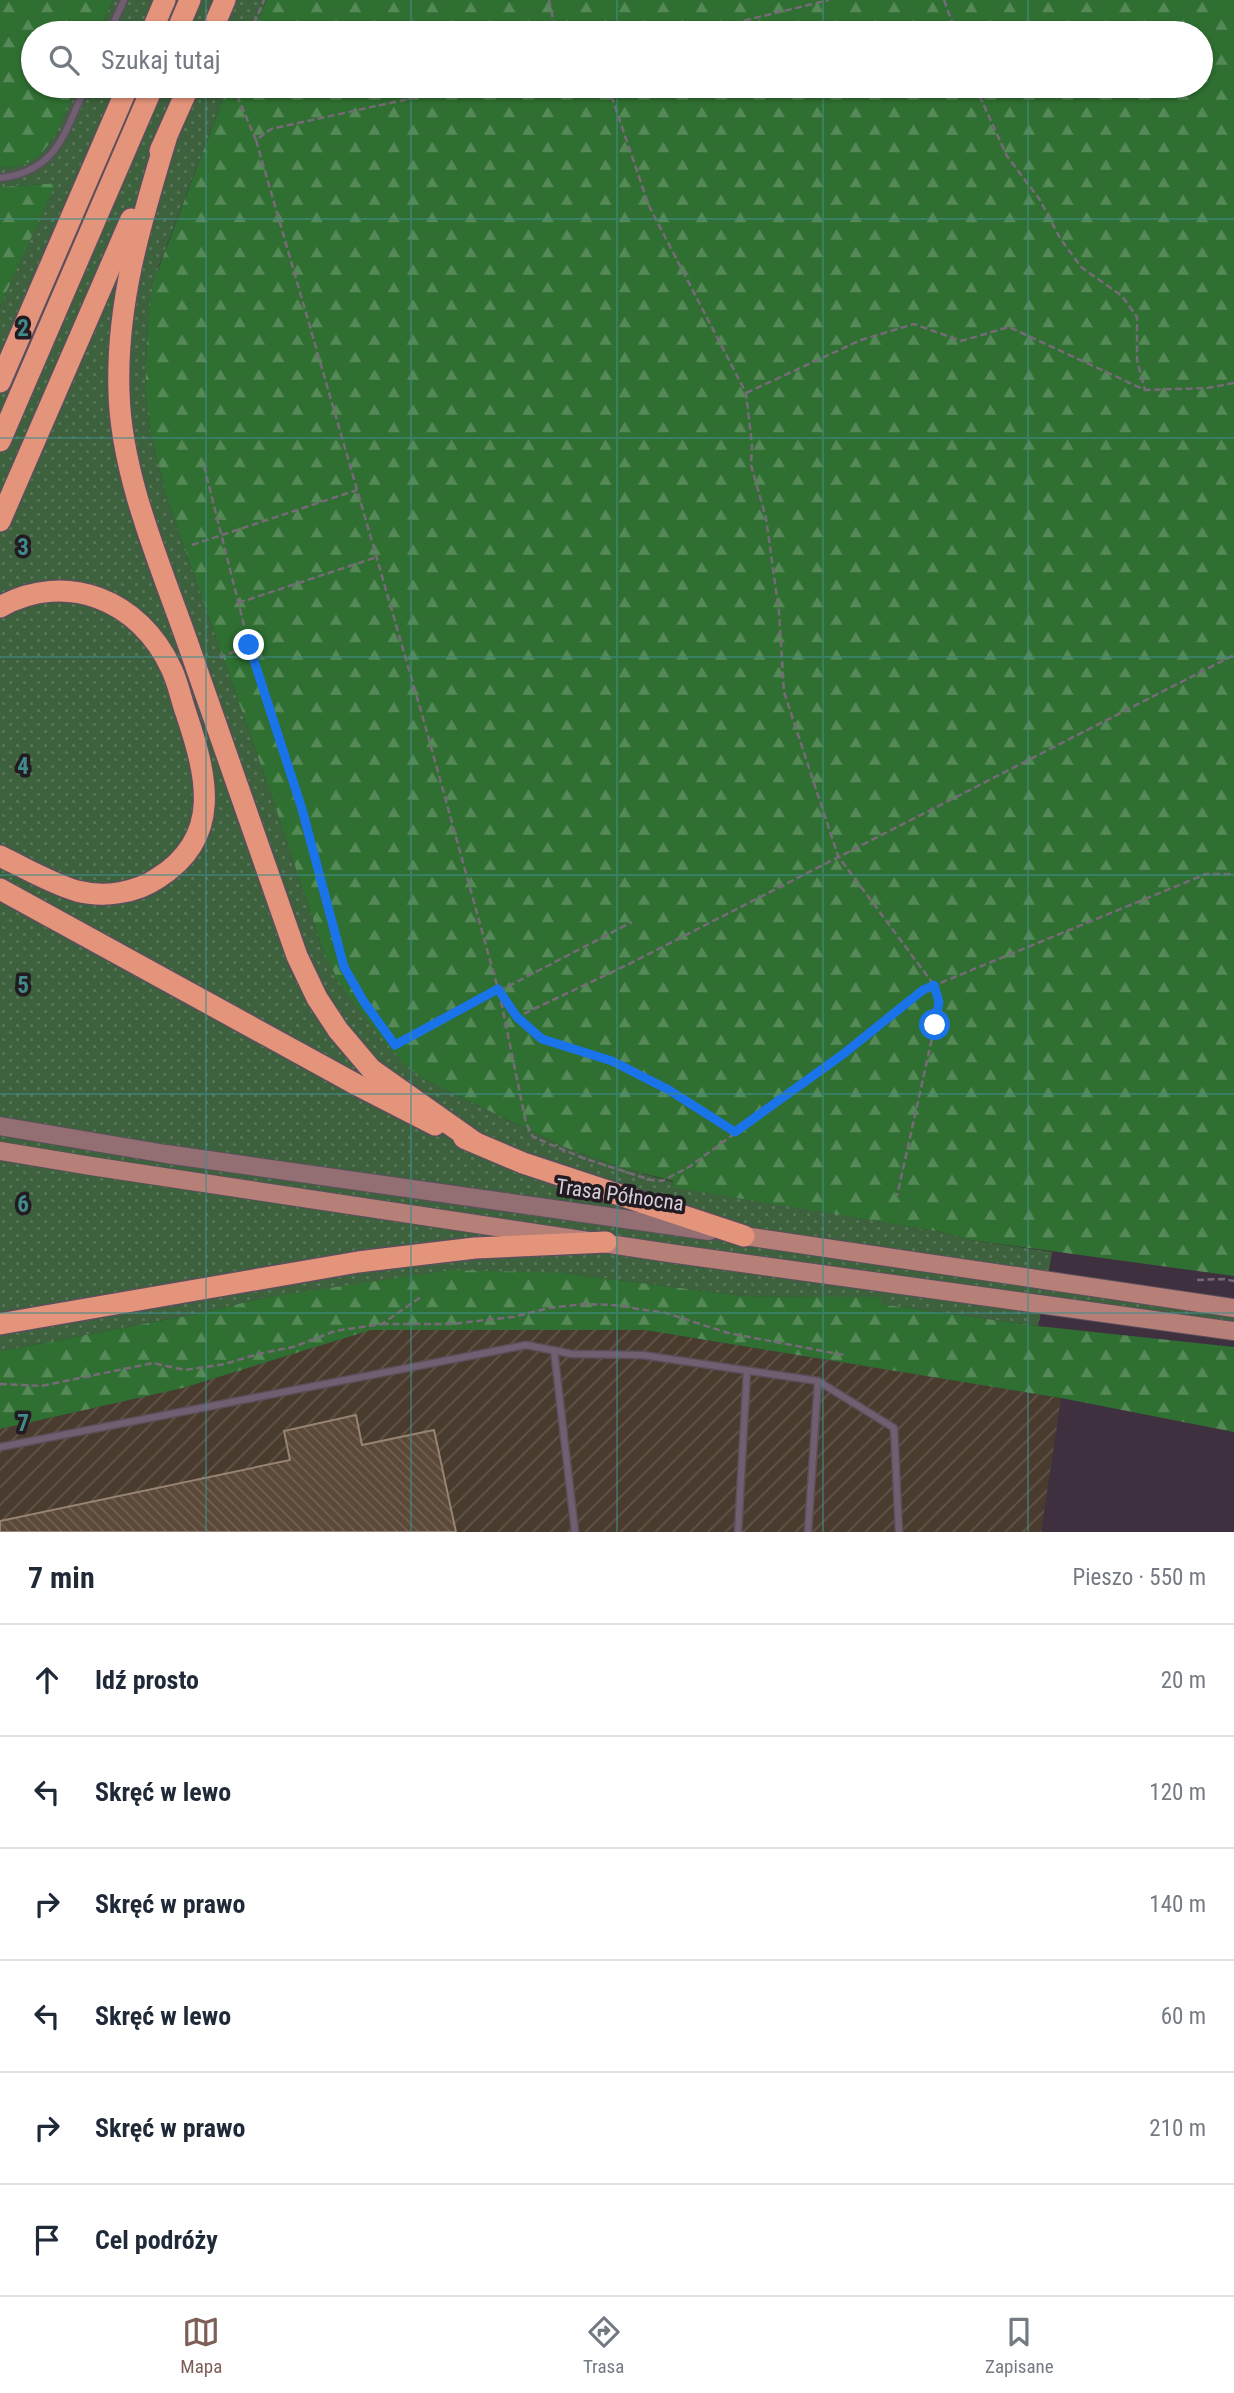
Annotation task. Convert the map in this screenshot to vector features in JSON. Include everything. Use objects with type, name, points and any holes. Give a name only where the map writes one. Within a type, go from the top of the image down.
[{"type":"highway","points":[[156,21],[165,0]]},
{"type":"highway","points":[[181,21],[190,0]]},
{"type":"highway","points":[[216,21],[225,0]]},
{"type":"highway","points":[[0,382],[123,98]]},
{"type":"highway","points":[[0,441],[148,98]]},
{"type":"highway","points":[[0,521],[183,98]]},
{"type":"highway","points":[[166,139],[136,240],[126,284],[119,339],[119,394],[125,443],[144,520],[297,956],[317,998],[338,1030],[371,1069],[476,1143]]},
{"type":"highway","points":[[0,368],[18,340]]},
{"type":"highway","points":[[0,607],[16,598],[43,591],[66,590],[95,595],[122,609],[148,632],[171,667],[199,750],[206,788],[205,809],[192,848],[175,868],[146,886],[126,892],[102,894],[78,891],[46,879],[0,856]]},
{"type":"highway","points":[[0,889],[417,1118],[523,1163],[607,1193],[656,1206],[744,1236]]},
{"type":"highway","points":[[0,1324],[358,1262],[475,1248],[606,1242]]},
{"type":"main road","points":[[0,1151],[606,1242],[1234,1331]]},
{"type":"main road","name":"Trasa Północna","points":[[744,1236],[1234,1308]]},
{"type":"street","name":"Trasa Północna","points":[[0,1126],[166,1154],[744,1236]]},
{"type":"lane","points":[[114,21],[124,0]]},
{"type":"lane","points":[[0,178],[20,176],[42,164],[57,148],[80,98]]},
{"type":"lane","points":[[0,1447],[526,1345],[572,1354],[642,1355],[818,1381],[894,1428],[899,1532]]},
{"type":"lane","points":[[554,1350],[575,1532]]},
{"type":"lane","points":[[738,1532],[747,1371]]},
{"type":"lane","points":[[808,1532],[818,1381]]},
{"type":"path","points":[[255,21],[264,0]]},
{"type":"path","points":[[549,0],[553,21]]},
{"type":"path","points":[[742,21],[829,0]]},
{"type":"path","points":[[944,0],[952,21]]},
{"type":"path","points":[[238,98],[256,140],[377,557],[498,989],[526,1123],[533,1137],[583,1158],[662,1181],[689,1167],[842,1055],[923,990],[1206,874],[1234,874]]},
{"type":"path","points":[[256,140],[271,129],[413,98]]},
{"type":"path","points":[[612,98],[649,206],[746,393],[752,445],[751,465],[766,518],[779,612],[784,692],[838,856],[934,985],[939,1002],[897,1196]]},
{"type":"path","points":[[980,98],[1007,156],[1040,200],[1060,238],[1081,267],[1122,296],[1137,317],[1136,360],[1145,390]]},
{"type":"path","points":[[746,393],[861,340],[915,324],[961,341],[1009,327],[1145,390],[1207,388],[1234,383]]},
{"type":"path","points":[[204,467],[249,645],[302,809],[344,967],[364,1002],[395,1045],[498,989],[632,922]]},
{"type":"path","points":[[192,545],[357,490]]},
{"type":"path","points":[[238,603],[377,557]]},
{"type":"path","points":[[220,658],[249,645]]},
{"type":"path","points":[[517,1017],[633,962],[838,856],[909,823],[1234,654]]},
{"type":"path","points":[[498,989],[517,1017],[542,1039],[612,1061],[669,1090],[735,1132]]},
{"type":"path","points":[[1197,1280],[1234,1281]]},
{"type":"path","points":[[382,1324],[422,1296]]},
{"type":"path","points":[[0,1384],[41,1386],[153,1363],[186,1370],[216,1366],[293,1347],[335,1331],[382,1324],[451,1324],[513,1317],[549,1308],[584,1304],[666,1312],[728,1332],[844,1356]]},
{"type":"shaded area","points":[[371,1330],[645,1330],[1061,1398],[1041,1532],[0,1532],[0,1429],[183,1388]]},
{"type":"green space","points":[[0,0],[113,0],[103,21],[21,21],[21,98],[70,98],[52,140],[45,149],[24,164],[0,168]]},
{"type":"green space","points":[[113,0],[267,0],[257,21],[103,21]]},
{"type":"green space","points":[[267,0],[1234,0],[1234,1276],[971,1240],[941,1232],[672,1187],[673,1181],[619,1167],[564,1147],[425,1080],[403,1063],[341,986],[324,953],[166,495],[150,431],[145,389],[148,317],[154,280],[223,98],[1213,98],[1213,21],[257,21]]},
{"type":"green space","points":[[70,98],[223,98],[158,268],[148,317],[145,389],[150,431],[166,495],[324,953],[425,1080],[564,1147],[619,1167],[673,1182],[672,1186],[1052,1252],[1046,1287],[1234,1314],[1234,1324],[1044,1298],[1038,1326],[881,1304],[881,1298],[743,1296],[564,1273],[268,1297],[196,1314],[0,1351],[0,306],[55,183],[0,187],[0,168],[26,164],[51,141]]},
{"type":"green space","points":[[56,183],[0,306],[0,187]]},
{"type":"green space","points":[[452,1270],[564,1273],[743,1296],[881,1297],[881,1304],[1038,1326],[1234,1347],[1234,1432],[1061,1398],[645,1330],[371,1330],[183,1388],[0,1429],[0,1351],[196,1314],[268,1297]]},
{"type":"building","points":[[356,1415],[362,1445],[434,1430],[456,1532],[0,1532],[0,1521],[290,1460],[284,1431]]},
{"type":"route","points":[[249,645],[302,809],[344,967],[364,1002],[395,1045],[498,989],[517,1017],[542,1039],[612,1061],[669,1090],[735,1132],[842,1055],[923,990],[934,985],[939,1002],[935,1025]]}]
